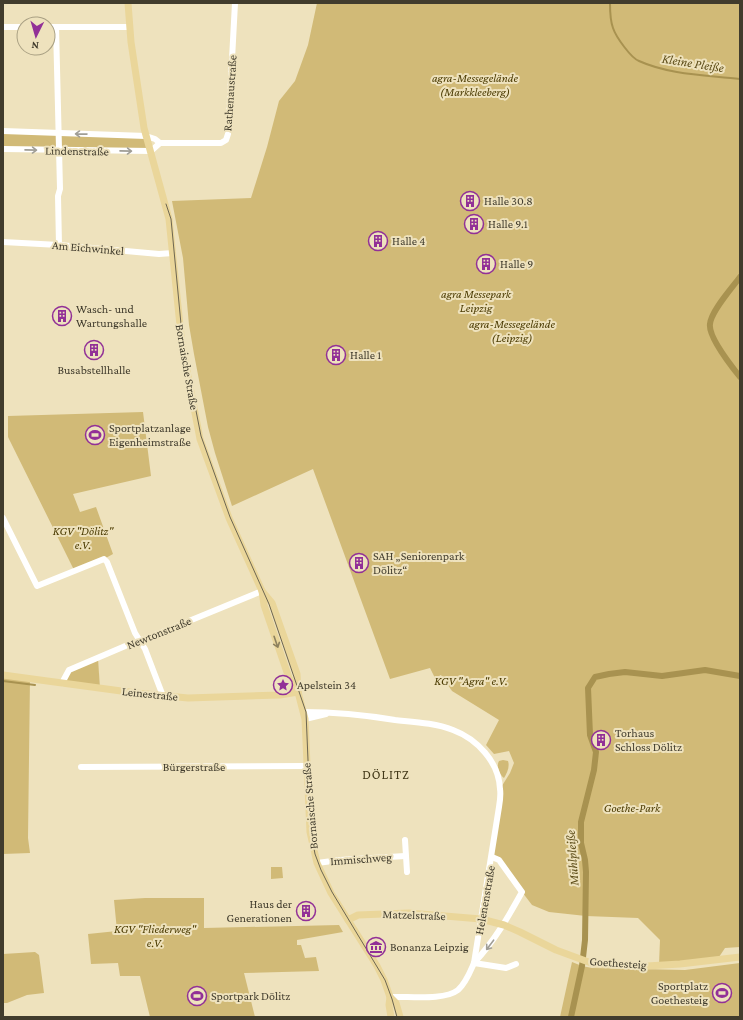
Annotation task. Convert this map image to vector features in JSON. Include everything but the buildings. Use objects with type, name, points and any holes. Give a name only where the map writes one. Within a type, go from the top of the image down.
[{"type":"main road","name":"Bornaische Straße","points":[[128,3],[140,103],[146,136],[169,219],[182,345],[200,439],[229,518],[262,591],[272,603],[297,674],[298,692],[305,719],[310,832],[317,863],[328,887],[377,966],[390,997],[396,1004],[400,1017]]},
{"type":"main road","name":"Leinestraße","points":[[3,675],[188,698],[272,696],[298,692]]},
{"type":"main road","name":"Matzelstraße","points":[[348,920],[358,915],[409,913],[481,919]]},
{"type":"main road","name":"Goethesteig","points":[[481,919],[504,925],[572,957],[587,962],[606,965],[647,966],[740,957]]},
{"type":"main road","name":"Bornaische Straße","points":[[390,997],[389,1005],[391,1017]]},
{"type":"street","name":"Rathenaustraße","points":[[146,136],[160,143],[221,143],[228,137],[236,3]]},
{"type":"street","points":[[3,27],[16,27]]},
{"type":"street","points":[[59,245],[58,196],[60,189],[56,27],[130,27]]},
{"type":"street","name":"Lindenstraße","points":[[3,131],[146,136]]},
{"type":"street","points":[[151,152],[160,143]]},
{"type":"street","name":"Lindenstraße","points":[[3,149],[151,152]]},
{"type":"street","name":"Am Eichwinkel","points":[[3,242],[173,254]]},
{"type":"street","points":[[3,518],[37,586],[104,559],[107,562],[135,633],[140,641],[163,696]]},
{"type":"street","name":"Newtonstraße","points":[[62,683],[69,670],[262,591]]},
{"type":"street","points":[[304,712],[332,712]]},
{"type":"street","points":[[305,719],[332,712]]},
{"type":"street","name":"Helenenstraße","points":[[332,712],[440,726],[453,730],[475,742],[490,758],[498,776],[500,789],[499,807],[474,964],[463,984],[457,990],[449,994],[438,996],[390,997]]},
{"type":"street","name":"Bürgerstraße","points":[[81,767],[307,766]]},
{"type":"street","name":"Immischweg","points":[[404,840],[406,872]]},
{"type":"street","name":"Immischweg","points":[[317,863],[405,856]]},
{"type":"street","points":[[474,964],[490,946],[504,925],[522,892],[499,860],[492,857]]},
{"type":"street","points":[[474,964],[506,968],[516,964]]},
{"type":"green space","name":"agra-Messegelände (Leipzig)","points":[[317,3],[740,3],[740,947],[725,948],[717,960],[659,965],[660,940],[638,918],[586,916],[549,912],[532,905],[506,871],[492,857],[500,789],[510,773],[514,763],[509,751],[494,754],[486,745],[499,720],[452,691],[441,675],[435,678],[430,668],[390,679],[313,469],[232,506],[208,427],[189,325],[183,258],[172,201],[251,198],[267,147],[279,101],[295,81],[308,45]]},
{"type":"green space","points":[[3,131],[146,136],[151,151],[3,149]]},
{"type":"green space","name":"KGV \"Dölitz\" e.V.","points":[[143,412],[151,476],[73,494],[80,512],[96,507],[113,554],[104,559],[74,570],[8,437],[8,416]]},
{"type":"green space","points":[[98,658],[100,689],[62,683],[69,670]]},
{"type":"green space","points":[[3,675],[30,678],[28,838],[30,853],[3,854]]},
{"type":"green space","points":[[499,761],[508,761],[509,763],[508,770],[504,778],[499,772],[498,768]]},
{"type":"green space","points":[[271,867],[282,867],[283,878],[271,879]]},
{"type":"green space","name":"KGV \"Fliederweg\" e.V.","points":[[145,898],[204,898],[204,928],[339,925],[343,932],[297,940],[297,945],[301,945],[305,958],[316,957],[319,971],[244,973],[255,1017],[150,1017],[140,976],[120,976],[118,963],[91,964],[88,934],[117,931],[114,900]]},
{"type":"green space","points":[[35,952],[39,955],[44,993],[27,995],[7,1003],[3,1003],[3,954]]},
{"type":"green space","points":[[572,962],[592,968],[685,970],[740,963],[740,1017],[560,1017]]},
{"type":"waterway","name":"Kleine Pleiße","points":[[610,3],[612,25],[615,32],[624,47],[639,61],[651,66],[676,72],[740,79]]},
{"type":"waterway","name":"Mühlpleiße","points":[[740,277],[718,306],[710,324],[710,330],[717,344],[740,377]]},
{"type":"waterway","name":"Mühlpleiße","points":[[571,1017],[582,966],[585,940],[586,872],[581,843],[581,822],[594,770],[596,752],[590,735],[588,688],[595,677],[625,672],[662,676],[705,670],[740,676]]},
{"type":"waterway","points":[[3,681],[35,685]]},
{"type":"tram line","points":[[166,204],[171,219],[183,345],[201,436],[230,517],[269,604],[306,712],[311,832],[315,854],[332,892],[385,980],[397,1017]]},
{"type":"place","name":"Halle 30.8","points":[[470,201]]},
{"type":"place","name":"Halle 9.1","points":[[474,224]]},
{"type":"place","name":"Halle 4","points":[[378,241]]},
{"type":"place","name":"Halle 9","points":[[486,264]]},
{"type":"place","name":"Wasch- und Wartungshalle","points":[[62,316]]},
{"type":"place","name":"Busabstellhalle","points":[[94,350]]},
{"type":"place","name":"Halle 1","points":[[336,355]]},
{"type":"place","name":"Sportplatzanlage Eigenheimstraße","points":[[95,435]]},
{"type":"place","name":"SAH „Seniorenpark Dölitz“","points":[[359,563]]},
{"type":"place","name":"Apelstein 34","points":[[283,685]]},
{"type":"place","name":"Torhaus Schloss Dölitz","points":[[601,740]]},
{"type":"place","name":"Haus der Generationen","points":[[306,911]]},
{"type":"place","name":"Bonanza Leipzig","points":[[376,947]]},
{"type":"place","name":"Sportplatz Goethesteig","points":[[722,993]]},
{"type":"place","name":"Sportpark Dölitz","points":[[197,996]]},
{"type":"district","name":"DÖLITZ","points":[[386,774]]},
{"type":"park label","name":"agra-Messegelände (Markkleeberg)","points":[[475,85]]},
{"type":"park label","name":"agra Messepark Leipzig","points":[[476,301]]},
{"type":"park label","name":"KGV \"Agra\" e.V.","points":[[471,681]]},
{"type":"park label","name":"Goethe-Park","points":[[632,808]]}]
